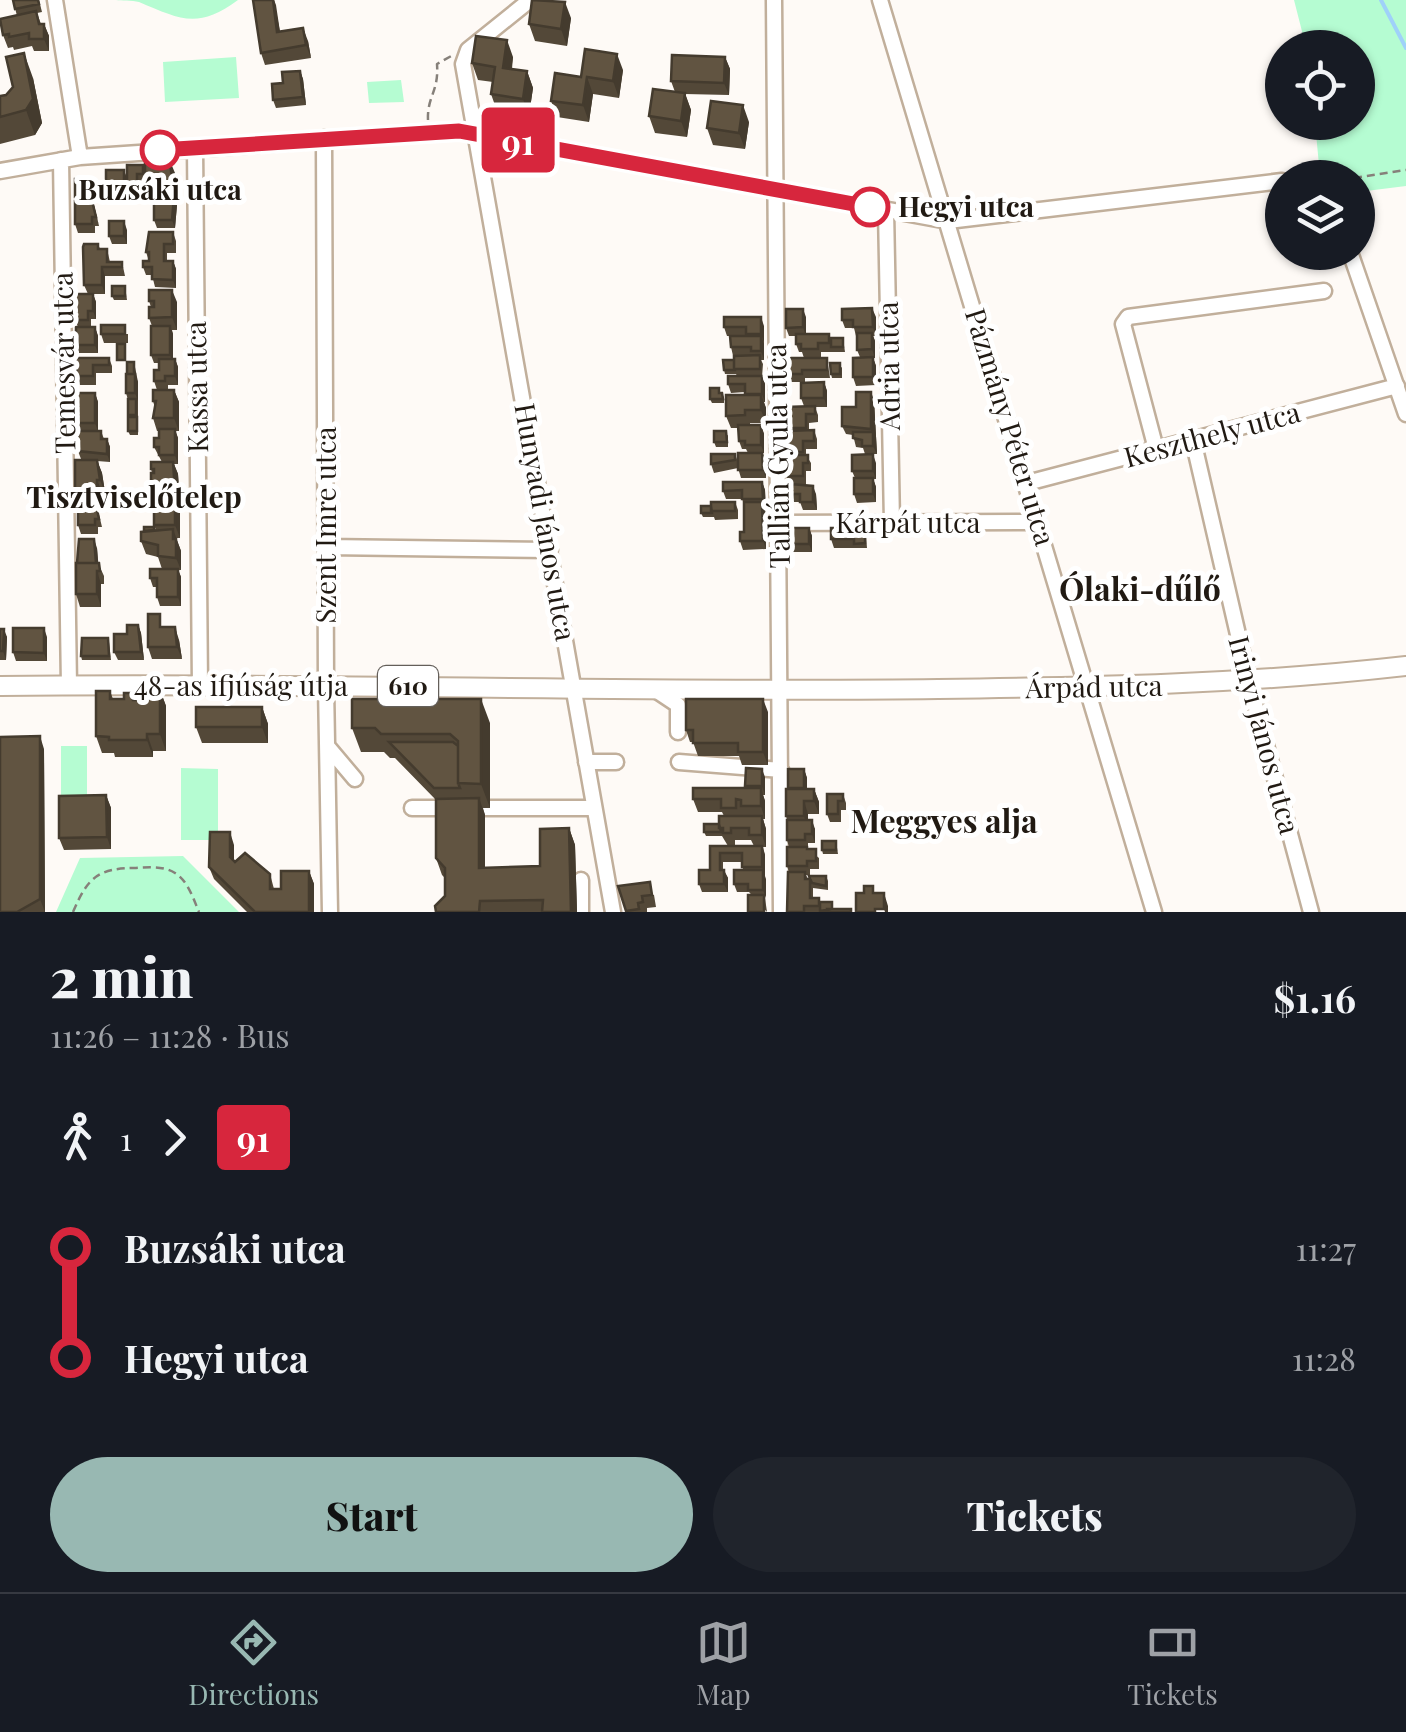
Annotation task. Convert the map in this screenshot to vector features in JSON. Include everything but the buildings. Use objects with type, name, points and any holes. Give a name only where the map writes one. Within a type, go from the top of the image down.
[{"type":"main road","name":"Árpád utca","points":[[781,690],[1249,682],[1406,666]]},
{"type":"main road","name":"48-as ifjúság útja","points":[[0,686],[781,690]]},
{"type":"street","points":[[55,0],[80,157]]},
{"type":"street","name":"Hunyadi János utca","points":[[530,0],[464,57],[474,132],[613,912]]},
{"type":"street","name":"Tallián Gyula utca","points":[[774,0],[781,912]]},
{"type":"street","name":"Pázmány Péter utca","points":[[880,0],[1154,912]]},
{"type":"street","points":[[0,171],[80,157],[195,147],[474,132],[948,220],[1265,183]]},
{"type":"street","name":"Szent Imre utca","points":[[324,138],[330,912]]},
{"type":"street","name":"Kassa utca","points":[[195,147],[200,686]]},
{"type":"street","name":"Temesvár utca","points":[[61,160],[69,686]]},
{"type":"street","name":"Adria utca","points":[[886,210],[892,523]]},
{"type":"street","points":[[1355,270],[1406,414]]},
{"type":"street","points":[[1156,450],[1123,324],[1128,317],[1324,292]]},
{"type":"street","name":"Keszthely utca","points":[[1027,484],[1397,386]]},
{"type":"street","name":"Irinyi János utca","points":[[1193,440],[1249,682],[1311,912]]},
{"type":"street","name":"Kárpát utca","points":[[778,523],[1038,522]]},
{"type":"street","points":[[328,546],[550,550]]},
{"type":"street","points":[[652,689],[678,704],[678,732]]},
{"type":"street","points":[[327,747],[354,780]]},
{"type":"street","points":[[586,762],[616,762]]},
{"type":"street","points":[[678,762],[781,770]]},
{"type":"street","points":[[412,808],[594,808]]},
{"type":"street","points":[[581,880],[581,912]]},
{"type":"path","points":[[1375,175],[1406,170]]},
{"type":"path","points":[[73,912],[84,886],[98,874],[114,868],[173,872],[186,882],[200,912]]},
{"type":"green space","points":[[116,0],[238,0],[211,15],[188,19],[139,2]]},
{"type":"green space","points":[[1294,0],[1406,0],[1406,186],[1375,190],[1375,160],[1319,160],[1317,140],[1375,140],[1375,30],[1302,30]]},
{"type":"green space","points":[[236,57],[239,98],[165,102],[163,62]]},
{"type":"green space","points":[[401,80],[404,102],[369,103],[367,82]]},
{"type":"green space","points":[[61,746],[87,746],[87,795],[61,795]]},
{"type":"green space","points":[[181,768],[218,769],[218,840],[181,840]]},
{"type":"green space","points":[[183,856],[239,912],[56,912],[80,858]]},
{"type":"waterway","points":[[1381,0],[1406,48]]},
{"type":"bus line","name":"91","points":[[160,150],[474,132],[870,207]]},
{"type":"place","name":"Buzsáki utca","points":[[160,150]]},
{"type":"place","name":"Hegyi utca","points":[[870,207]]},
{"type":"district","name":"Tisztviselőtelep","points":[[134,498]]},
{"type":"district","name":"Ólaki-dűlő","points":[[1140,590]]},
{"type":"district","name":"Meggyes alja","points":[[944,822]]}]
